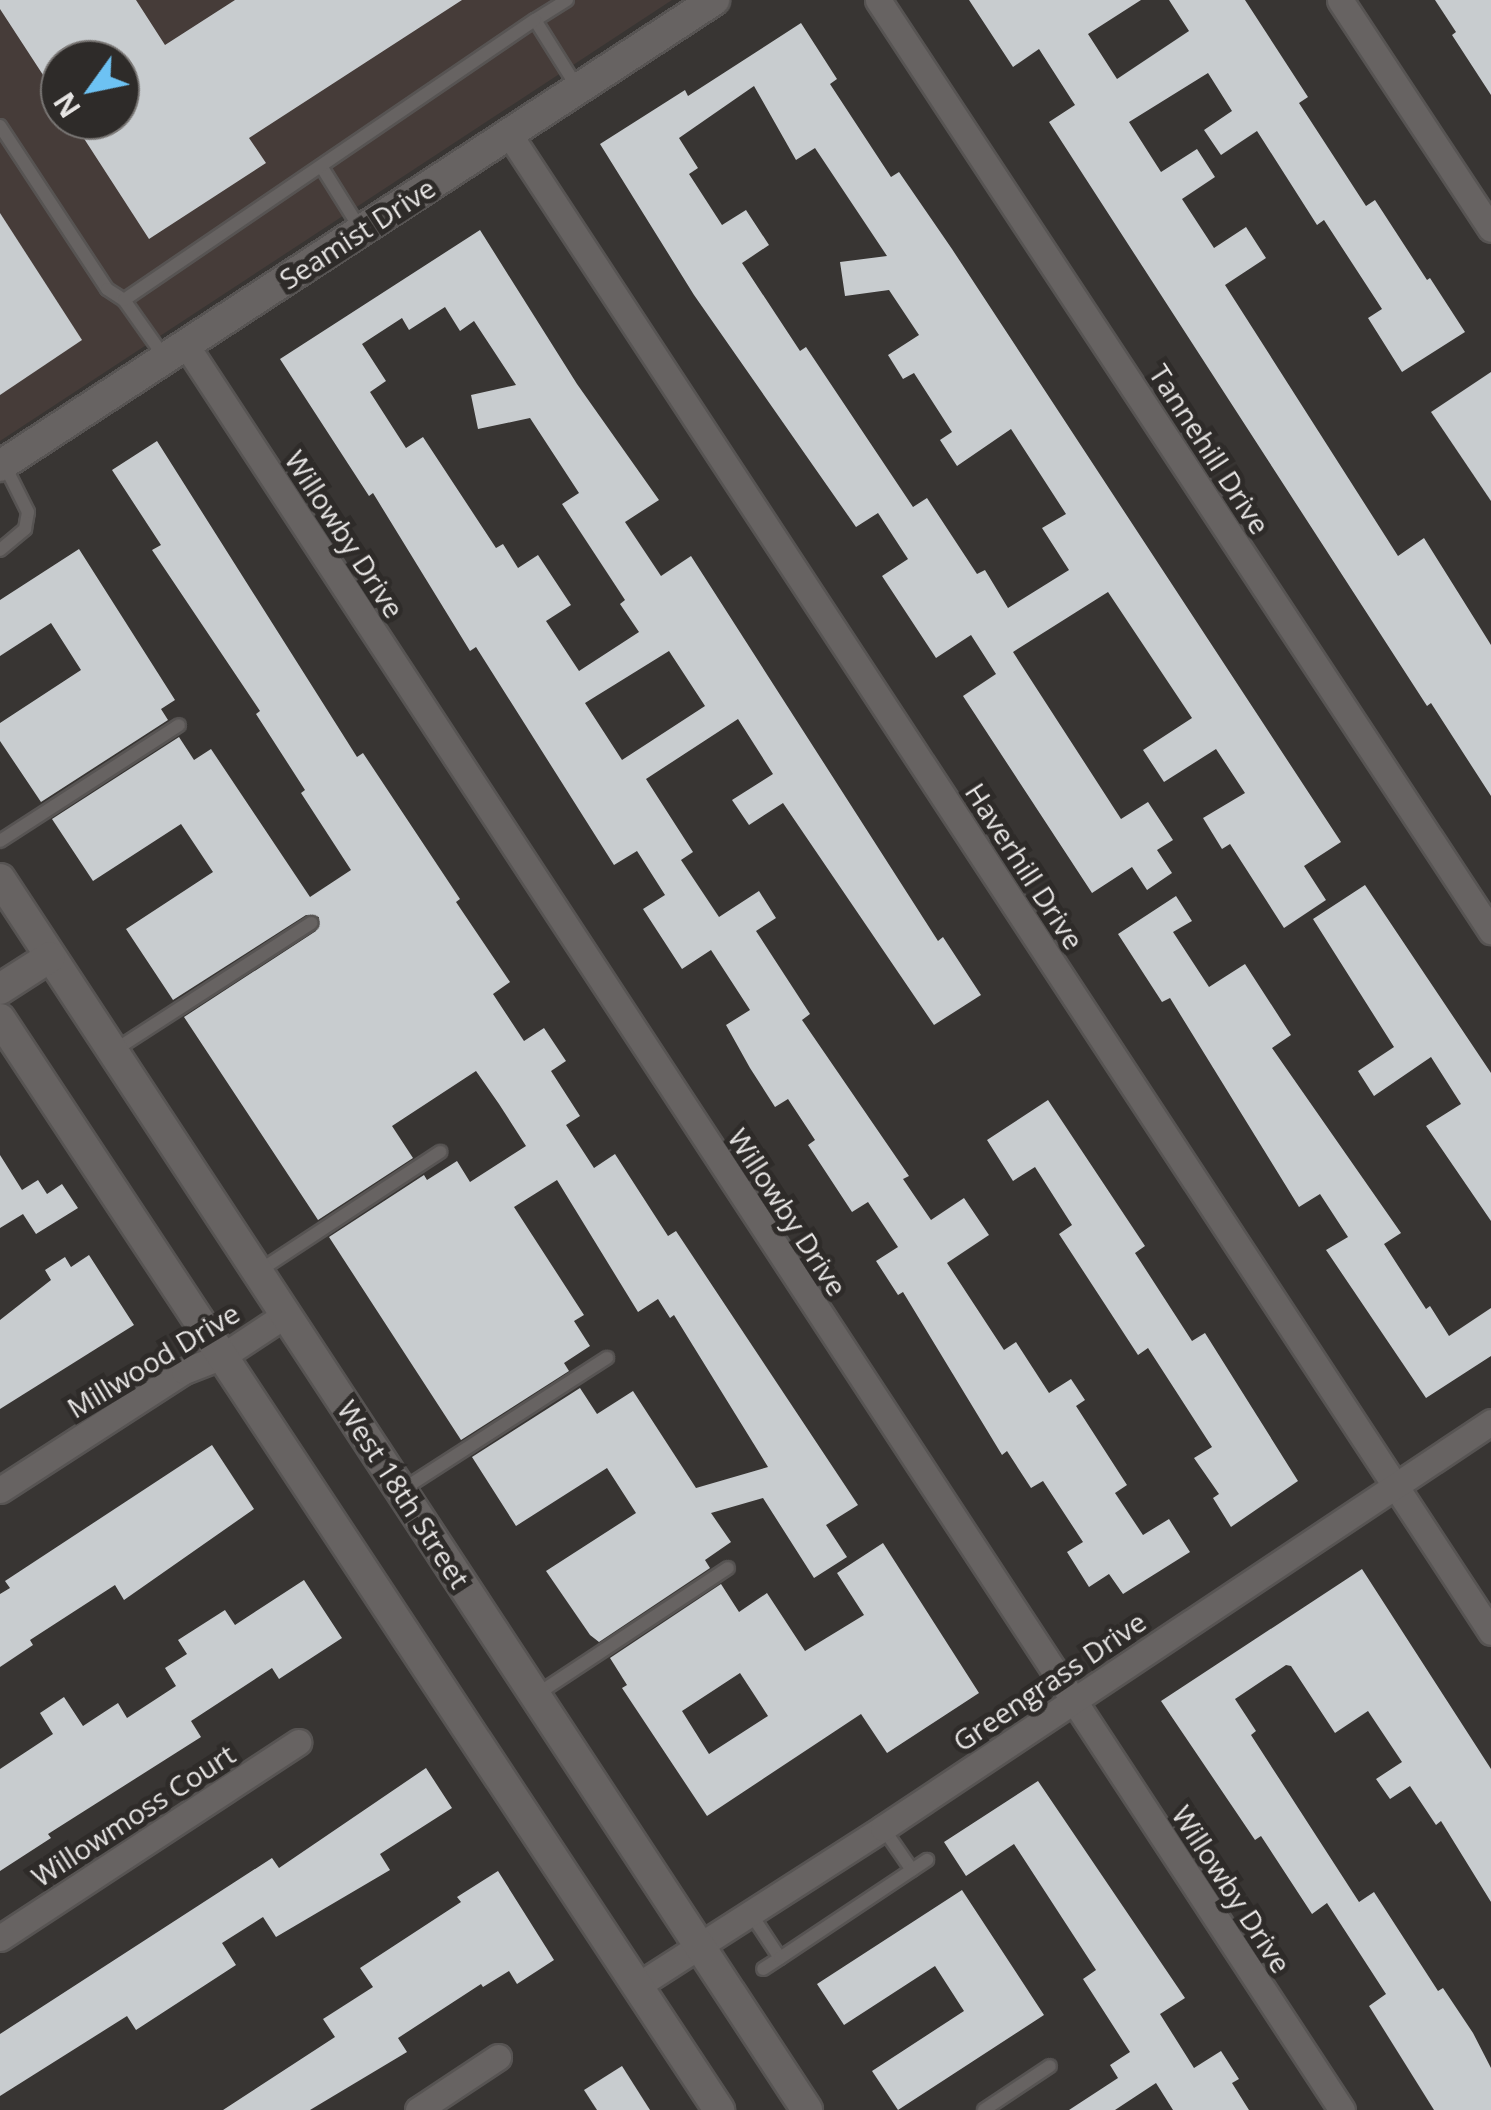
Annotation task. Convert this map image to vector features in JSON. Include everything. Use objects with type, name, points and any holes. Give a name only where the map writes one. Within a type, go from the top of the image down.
[{"type":"main road","name":"Seamist Drive","points":[[2,465],[714,0]]},
{"type":"main road","name":"West 18th Street","points":[[0,879],[807,2110]]},
{"type":"main road","points":[[0,988],[50,957]]},
{"type":"main road","points":[[0,1019],[719,2110]]},
{"type":"street","name":"Tannehill Drive","points":[[878,0],[1491,931]]},
{"type":"street","points":[[1340,0],[1491,229]]},
{"type":"street","name":"Haverhill Drive","points":[[509,134],[1491,1632]]},
{"type":"street","name":"Willowby Drive","points":[[175,352],[1342,2110]]},
{"type":"street","name":"Millwood Drive","points":[[0,1490],[184,1371],[223,1356],[286,1315]]},
{"type":"street","name":"Greengrass Drive","points":[[637,1986],[883,1828],[1491,1422]]},
{"type":"street","name":"Willowmoss Court","points":[[0,1938],[298,1742]]},
{"type":"street","points":[[418,2110],[498,2057]]},
{"type":"lane","points":[[124,300],[567,0]]},
{"type":"lane","points":[[534,20],[578,89]]},
{"type":"lane","points":[[0,126],[107,289],[124,300],[175,352]]},
{"type":"lane","points":[[321,166],[361,230]]},
{"type":"lane","points":[[0,550],[26,529],[28,512],[2,465]]},
{"type":"lane","points":[[0,840],[179,724]]},
{"type":"lane","points":[[112,1052],[311,923]]},
{"type":"lane","points":[[257,1272],[440,1152]]},
{"type":"lane","points":[[402,1490],[606,1358]]},
{"type":"lane","points":[[536,1696],[728,1568]]},
{"type":"lane","points":[[883,1828],[912,1870]]},
{"type":"lane","points":[[762,1969],[926,1860]]},
{"type":"lane","points":[[750,1911],[780,1958]]},
{"type":"lane","points":[[984,2110],[1050,2066]]},
{"type":"shaded area","points":[[0,0],[672,0],[0,441]]},
{"type":"building","points":[[0,0],[136,0],[165,45],[235,0],[462,0],[249,138],[266,163],[149,239],[85,140],[140,140],[140,40],[40,40],[40,70],[0,9]]},
{"type":"building","points":[[969,0],[1141,0],[1088,34],[1117,79],[1189,31],[1169,0],[1245,0],[1308,97],[1299,103],[1366,206],[1375,200],[1427,280],[1430,278],[1465,332],[1402,372],[1368,318],[1382,309],[1324,220],[1317,225],[1257,131],[1221,155],[1204,130],[1232,111],[1208,73],[1129,122],[1161,172],[1197,149],[1215,177],[1182,199],[1214,248],[1246,227],[1266,258],[1225,285],[1398,556],[1424,538],[1491,645],[1491,796],[1431,703],[1427,706],[1049,122],[1075,105],[1039,49],[1013,67]]},
{"type":"building","points":[[1435,0],[1491,0],[1491,95],[1452,35],[1456,32]]},
{"type":"building","points":[[801,23],[837,79],[830,84],[891,177],[899,172],[952,249],[1341,842],[1304,866],[1326,900],[1284,928],[1230,844],[1222,849],[1203,818],[1245,793],[1216,749],[1164,782],[1143,750],[1192,718],[1108,592],[1013,652],[1121,819],[1148,802],[1173,840],[1157,850],[1172,873],[1147,890],[1132,867],[1092,893],[963,696],[996,674],[971,635],[936,658],[882,576],[908,559],[878,513],[856,527],[694,295],[600,144],[685,90],[688,96]],"holes":[[[754,86],[796,160],[815,148],[887,256],[840,262],[845,296],[889,290],[919,335],[888,355],[903,379],[914,373],[952,432],[940,440],[957,466],[1011,429],[1066,514],[1042,528],[1069,570],[1008,608],[985,570],[977,574],[927,498],[913,507],[806,347],[800,351],[742,263],[769,245],[746,210],[722,225],[689,174],[698,168],[679,138]]]},
{"type":"building","points":[[0,213],[82,340],[0,395]]},
{"type":"building","points":[[480,230],[577,384],[659,500],[625,522],[661,576],[691,556],[938,941],[943,937],[981,995],[934,1025],[783,803],[749,825],[732,800],[773,774],[738,719],[646,779],[693,852],[681,860],[719,917],[759,891],[776,918],[756,931],[810,1014],[802,1020],[909,1176],[903,1179],[931,1220],[964,1198],[989,1235],[947,1263],[1004,1350],[1016,1342],[1049,1393],[1071,1379],[1085,1400],[1076,1406],[1127,1485],[1115,1493],[1143,1535],[1169,1519],[1190,1552],[1123,1594],[1109,1574],[1089,1587],[1067,1552],[1083,1542],[1043,1481],[1031,1488],[1007,1451],[1002,1455],[903,1292],[898,1295],[876,1261],[898,1247],[868,1202],[852,1212],[808,1145],[815,1140],[788,1099],[775,1107],[750,1068],[726,1025],[750,1010],[711,950],[682,969],[643,909],[665,895],[637,851],[614,865],[476,647],[470,651],[373,493],[369,496],[280,359]],"holes":[[[445,307],[460,331],[474,321],[516,385],[471,395],[478,429],[530,418],[579,493],[562,504],[625,600],[620,604],[639,632],[579,671],[546,621],[571,605],[538,555],[518,568],[503,544],[496,548],[423,437],[406,448],[370,392],[386,381],[362,344],[402,318],[409,330]],[[669,651],[705,706],[622,760],[585,703]]]},
{"type":"building","points":[[1491,372],[1491,501],[1431,412]]},
{"type":"building","points":[[157,441],[357,757],[363,753],[460,899],[456,902],[510,982],[493,994],[524,1041],[544,1028],[566,1061],[551,1071],[580,1116],[566,1125],[594,1168],[615,1154],[668,1236],[676,1231],[858,1505],[826,1525],[847,1557],[814,1578],[763,1498],[711,1513],[731,1542],[705,1560],[710,1568],[599,1642],[590,1635],[546,1571],[636,1513],[607,1468],[516,1526],[472,1457],[580,1388],[597,1414],[633,1391],[696,1488],[768,1467],[674,1315],[670,1318],[658,1299],[638,1312],[557,1180],[514,1207],[584,1315],[574,1321],[590,1346],[564,1363],[569,1371],[461,1440],[329,1237],[424,1175],[427,1180],[457,1161],[470,1182],[526,1146],[499,1104],[476,1071],[392,1126],[413,1158],[318,1220],[184,1017],[316,931],[319,917],[306,915],[173,1000],[126,929],[213,872],[181,824],[93,881],[52,819],[179,737],[194,760],[211,749],[310,897],[351,870],[301,793],[305,790],[256,714],[260,711],[152,550],[161,545],[112,470]]},
{"type":"building","points":[[79,549],[175,700],[161,709],[168,720],[41,802],[0,741],[0,723],[81,670],[51,623],[0,656],[0,600]]},
{"type":"building","points":[[1365,885],[1491,1073],[1491,1221],[1426,1126],[1461,1104],[1431,1057],[1374,1096],[1358,1071],[1394,1047],[1313,919]]},
{"type":"building","points":[[1176,896],[1192,921],[1173,932],[1209,987],[1245,964],[1291,1035],[1272,1048],[1401,1233],[1384,1244],[1426,1309],[1430,1306],[1449,1336],[1491,1308],[1491,1356],[1426,1398],[1326,1250],[1348,1237],[1320,1194],[1299,1207],[1170,998],[1162,1002],[1118,934]]},
{"type":"building","points":[[1048,1100],[1145,1246],[1135,1253],[1192,1341],[1205,1333],[1298,1481],[1231,1527],[1213,1498],[1219,1494],[1194,1458],[1212,1447],[1148,1348],[1138,1355],[1059,1234],[1072,1225],[1035,1167],[1013,1181],[987,1140]]},
{"type":"building","points":[[0,1155],[22,1190],[38,1180],[47,1194],[62,1184],[78,1208],[36,1234],[23,1214],[0,1228]]},
{"type":"building","points":[[89,1255],[134,1325],[0,1409],[0,1320],[51,1280],[45,1270],[65,1257],[71,1267]]},
{"type":"building","points":[[212,1445],[254,1509],[124,1600],[115,1585],[30,1640],[33,1645],[0,1667],[0,1594],[10,1588],[5,1581]]},
{"type":"building","points":[[883,1543],[979,1693],[887,1753],[861,1714],[707,1816],[622,1688],[627,1685],[610,1658],[721,1584],[739,1612],[767,1593],[805,1651],[864,1615],[837,1573]],"holes":[[[740,1673],[768,1716],[709,1754],[682,1711]]]},
{"type":"building","points":[[1362,1569],[1491,1769],[1491,1902],[1441,1821],[1436,1825],[1410,1786],[1390,1799],[1376,1779],[1402,1762],[1368,1711],[1335,1733],[1291,1666],[1286,1665],[1235,1699],[1256,1731],[1251,1735],[1359,1902],[1374,1892],[1438,1991],[1443,1988],[1473,2033],[1491,2068],[1491,2110],[1434,2110],[1369,2006],[1386,1994],[1327,1903],[1312,1914],[1261,1836],[1255,1840],[1161,1701]]},
{"type":"building","points":[[304,1580],[342,1638],[279,1679],[272,1668],[191,1721],[201,1737],[48,1834],[51,1838],[0,1871],[0,1769],[53,1734],[40,1713],[64,1697],[83,1726],[118,1703],[127,1718],[176,1686],[165,1668],[187,1654],[178,1640],[225,1610],[235,1625]]},
{"type":"building","points":[[426,1768],[452,1808],[380,1854],[390,1870],[276,1937],[263,1917],[222,1943],[236,1965],[136,2030],[127,2016],[0,2096],[0,2034],[272,1858],[279,1868]]},
{"type":"building","points":[[1038,1781],[1185,1998],[1160,2014],[1194,2068],[1221,2051],[1239,2079],[1232,2083],[1249,2110],[1173,2110],[1156,2083],[1115,2110],[1069,2110],[1118,2078],[1110,2065],[1130,2052],[1083,1979],[1096,1970],[1014,1844],[966,1876],[944,1842]]},
{"type":"building","points":[[498,1871],[554,1960],[517,1984],[509,1971],[483,1987],[481,1984],[398,2038],[407,2052],[310,2110],[223,2110],[335,2037],[323,2019],[373,1987],[360,1968],[461,1902],[457,1897]]},
{"type":"building","points":[[962,1890],[1044,2015],[898,2110],[872,2071],[964,2011],[935,1966],[844,2025],[817,1984]]},
{"type":"building","points":[[622,2066],[650,2110],[597,2110],[584,2090]]}]
